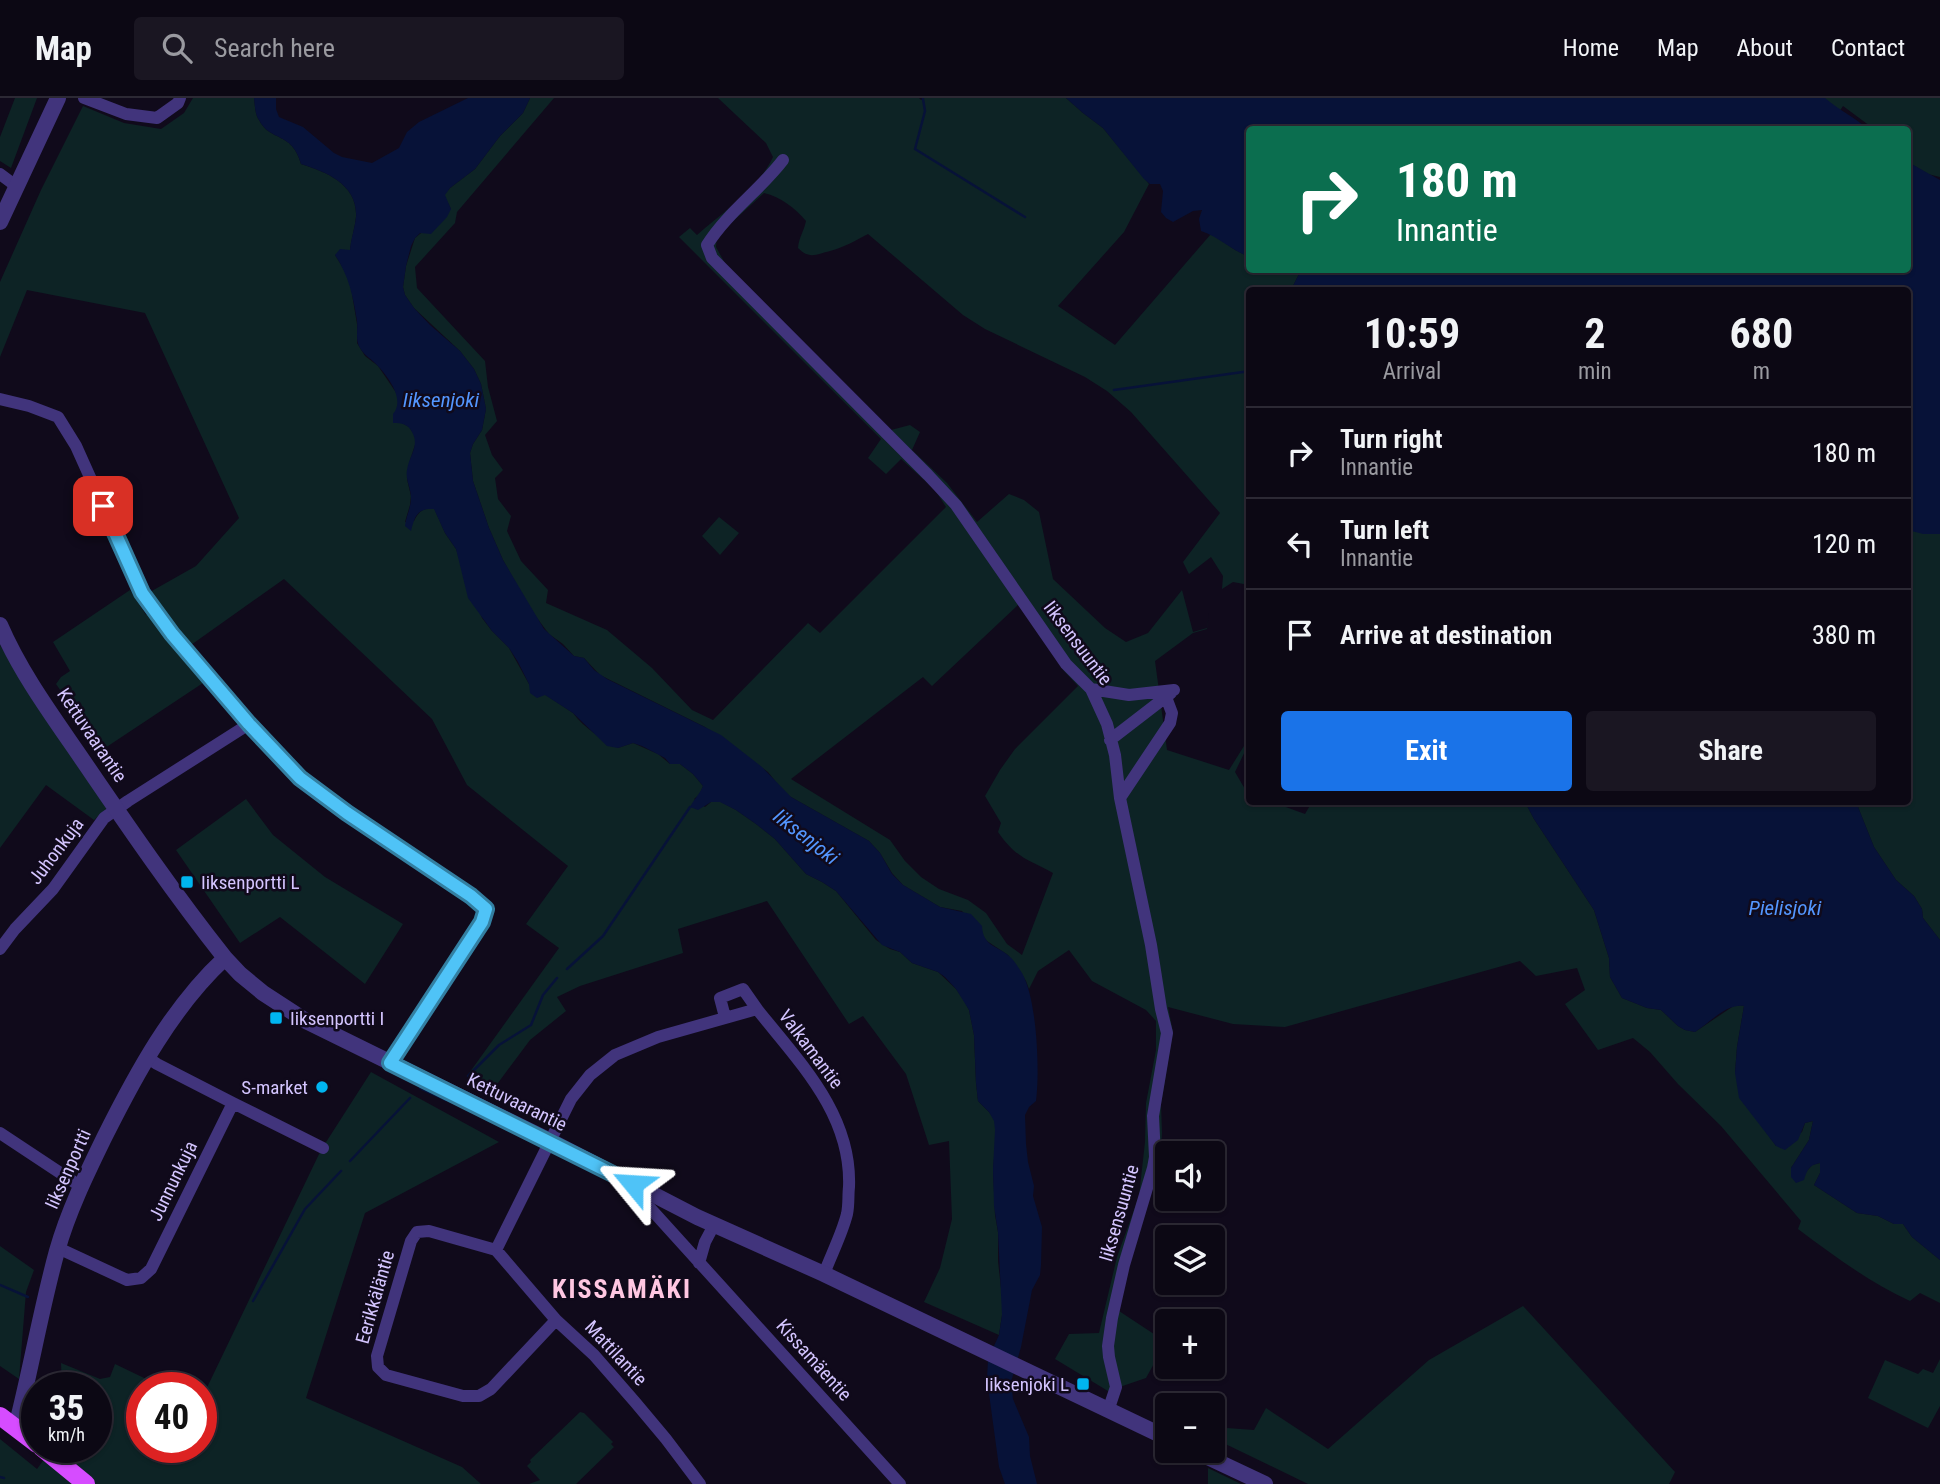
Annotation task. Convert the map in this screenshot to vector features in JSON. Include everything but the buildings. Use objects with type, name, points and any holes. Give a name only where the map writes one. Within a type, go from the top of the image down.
[{"type":"main road","points":[[0,1416],[21,1431]]},
{"type":"main road","points":[[60,1463],[86,1484]]},
{"type":"street","points":[[0,222],[58,98]]},
{"type":"street","points":[[84,98],[126,114],[157,118],[178,103],[180,98]]},
{"type":"street","name":"Iiksensuuntie","points":[[783,160],[771,176],[716,231],[707,245],[712,258],[956,505],[1058,654],[1091,689],[1101,707],[1115,755],[1167,1033],[1153,1116],[1153,1168],[1124,1265],[1111,1326],[1109,1357],[1116,1387],[1108,1411]]},
{"type":"street","points":[[0,174],[16,186]]},
{"type":"street","points":[[0,399],[29,405],[58,417],[76,446],[142,593],[172,634],[249,724],[300,778],[486,909],[482,922],[390,1063]]},
{"type":"street","name":"Kettuvaarantie","points":[[0,625],[43,702],[116,809],[225,958],[263,993],[306,1021],[714,1225],[824,1274],[1155,1433]]},
{"type":"street","points":[[1091,689],[1129,695],[1174,690],[1111,740]]},
{"type":"street","points":[[1121,798],[1170,723],[1172,713],[1166,697]]},
{"type":"street","name":"Juhonkuja","points":[[0,949],[53,889],[104,818],[249,724]]},
{"type":"street","name":"Iiksenportti","points":[[16,1427],[58,1248],[80,1186],[117,1111],[148,1058],[187,997],[225,958]]},
{"type":"street","name":"Valkamantie","points":[[725,1017],[720,998],[743,989],[822,1093],[836,1116],[849,1167],[847,1213],[824,1274]]},
{"type":"street","name":"Valkamantie","points":[[550,1142],[572,1099],[590,1075],[615,1055],[658,1037],[757,1009]]},
{"type":"street","points":[[148,1058],[323,1148]]},
{"type":"street","name":"Junnunkuja","points":[[58,1248],[127,1280],[141,1278],[151,1269],[233,1103]]},
{"type":"street","points":[[0,1133],[80,1186]]},
{"type":"street","points":[[496,1250],[550,1142]]},
{"type":"street","name":"Kissamäentie","points":[[650,1208],[900,1484]]},
{"type":"street","points":[[699,1263],[705,1242],[714,1225]]},
{"type":"street","name":"Eerikkäläntie","points":[[496,1250],[429,1231],[417,1232],[411,1241],[377,1356],[378,1367],[386,1375],[463,1396],[479,1396],[491,1389],[556,1320]]},
{"type":"street","name":"Mattilantie","points":[[496,1250],[556,1320],[594,1355],[635,1402],[700,1484]]},
{"type":"street","points":[[1220,1463],[1265,1484]]},
{"type":"green space","points":[[15,98],[37,98],[11,168],[0,161],[0,137]]},
{"type":"green space","points":[[193,98],[254,98],[257,115],[264,127],[292,146],[301,164],[330,176],[352,196],[356,217],[350,250],[335,255],[350,282],[357,324],[357,343],[365,356],[378,366],[395,391],[399,398],[398,408],[402,423],[414,434],[416,442],[407,479],[411,496],[405,522],[414,521],[422,511],[434,508],[445,533],[456,549],[482,618],[509,648],[529,684],[573,713],[588,728],[618,748],[633,743],[658,754],[670,764],[680,764],[703,786],[694,799],[705,807],[711,802],[721,802],[756,824],[775,839],[806,874],[836,891],[876,940],[900,952],[912,963],[938,972],[965,1002],[974,1035],[978,1101],[995,1121],[993,1169],[1002,1297],[999,1335],[924,1302],[940,1268],[952,1219],[949,1141],[929,1145],[906,1074],[863,1016],[849,1024],[767,901],[678,929],[683,953],[580,986],[557,997],[566,1011],[530,1040],[495,1087],[467,1076],[559,948],[526,924],[568,866],[467,785],[432,719],[284,579],[191,645],[150,592],[196,566],[239,518],[145,313],[27,290],[0,357],[0,282],[41,190],[83,106],[124,123],[161,129],[184,113]]},
{"type":"green space","points":[[530,98],[554,98],[457,212],[455,223],[415,267],[417,288],[485,361],[488,387],[497,421],[485,435],[492,455],[503,470],[495,478],[498,499],[511,516],[507,531],[521,561],[548,590],[546,603],[607,630],[652,668],[692,710],[713,720],[808,623],[820,633],[946,507],[935,490],[901,459],[886,474],[868,458],[881,439],[679,237],[690,228],[697,235],[729,209],[749,190],[773,157],[766,143],[718,98],[1066,98],[1103,128],[1149,184],[1124,232],[1058,306],[1115,345],[1211,234],[1246,255],[1246,273],[1300,273],[1292,287],[1246,287],[1246,584],[1233,582],[1222,589],[1223,576],[1211,557],[1189,574],[1183,562],[1220,513],[1131,412],[1107,391],[1085,377],[985,329],[963,315],[868,234],[840,248],[817,255],[802,252],[798,248],[806,221],[776,197],[764,193],[717,236],[716,247],[727,267],[891,430],[910,425],[920,432],[912,450],[947,483],[977,522],[1009,494],[1024,500],[1039,512],[1053,579],[1105,628],[1126,642],[1148,633],[1182,590],[1193,632],[1207,628],[1209,612],[1207,629],[1193,633],[1155,661],[1167,750],[1229,770],[1246,743],[1246,749],[1235,772],[1246,791],[1246,805],[1280,805],[1305,814],[1310,805],[1527,805],[1594,910],[1609,958],[1610,977],[1622,998],[1647,1008],[1661,1010],[1678,1026],[1695,1032],[1735,1005],[1744,1006],[1735,1073],[1766,1132],[1776,1146],[1802,1132],[1805,1123],[1813,1121],[1809,1140],[1791,1168],[1807,1171],[1812,1165],[1820,1163],[1820,1173],[1814,1185],[1857,1213],[1903,1224],[1912,1237],[1940,1260],[1940,1303],[1920,1293],[1910,1301],[1895,1294],[1852,1268],[1798,1229],[1801,1221],[1721,1126],[1650,1052],[1633,1038],[1598,1050],[1565,1004],[1585,990],[1577,968],[1536,976],[1520,961],[1285,1027],[1233,1024],[1168,1007],[1173,1032],[1161,1104],[1161,1141],[1155,1141],[1155,1179],[1129,1261],[1119,1311],[1155,1335],[1155,1362],[1146,1378],[1108,1391],[1055,1359],[1069,1334],[1099,1333],[1117,1257],[1139,1196],[1146,1103],[1156,1050],[1156,1021],[1146,1010],[1092,981],[1069,950],[1038,971],[1029,989],[1008,955],[987,941],[962,911],[940,907],[903,885],[869,841],[791,797],[768,772],[705,727],[600,675],[584,658],[574,656],[549,634],[531,610],[503,560],[473,481],[470,453],[482,430],[486,409],[481,384],[474,369],[460,351],[414,308],[403,287],[415,238],[451,209],[444,195],[475,169],[500,136],[523,113]],"holes":[[[1019,604],[1064,671],[1078,686],[1015,749],[985,796],[1001,823],[998,832],[1004,841],[1022,857],[1053,873],[1022,955],[1007,944],[986,913],[968,900],[939,889],[921,877],[890,840],[791,779],[923,677],[932,686]]]},
{"type":"green space","points":[[1821,98],[1940,98],[1940,177],[1928,174],[1911,164],[1911,126],[1870,126],[1843,106],[1839,112]]},
{"type":"green space","points":[[719,517],[739,533],[720,555],[702,536]]},
{"type":"green space","points":[[1911,530],[1940,534],[1940,940],[1923,918],[1922,909],[1914,896],[1896,880],[1874,847],[1857,805],[1911,805]]},
{"type":"green space","points":[[130,590],[146,615],[151,612],[206,681],[102,750],[56,684],[70,671],[53,642]]},
{"type":"green space","points":[[0,645],[82,773],[108,807],[94,820],[46,785],[0,848]]},
{"type":"green space","points":[[246,799],[273,835],[325,877],[403,924],[365,984],[280,917],[240,943],[176,850]]},
{"type":"green space","points":[[371,1072],[499,1142],[365,1213],[306,1398],[462,1467],[481,1484],[0,1484],[0,1439],[21,1456],[21,1463],[30,1463],[37,1469],[41,1463],[112,1463],[112,1372],[115,1364],[132,1372],[126,1372],[126,1463],[217,1463],[217,1372],[214,1372],[321,1150]]},
{"type":"green space","points":[[0,1246],[34,1270],[26,1292],[19,1379],[0,1366]]},
{"type":"green space","points":[[1523,1306],[1675,1472],[1669,1484],[1308,1484],[1225,1444],[1225,1428],[1254,1430],[1266,1408],[1328,1449],[1429,1360]]},
{"type":"green space","points":[[1940,1359],[1940,1406],[1928,1428],[1868,1398],[1885,1360],[1918,1374],[1923,1369],[1933,1373]]},
{"type":"green space","points":[[61,1363],[83,1372],[61,1372]]},
{"type":"green space","points":[[580,1412],[613,1442],[611,1444],[614,1447],[576,1484],[529,1484],[540,1480],[527,1466],[530,1460]]},
{"type":"green space","points":[[1208,1468],[1241,1484],[1208,1484]]},
{"type":"water","name":"Iiksenjoki","points":[[254,98],[276,98],[279,117],[303,127],[342,157],[372,163],[399,148],[407,132],[419,122],[468,98],[530,98],[523,113],[500,136],[475,169],[445,195],[451,209],[447,217],[431,234],[420,233],[415,238],[403,287],[414,308],[460,351],[474,369],[481,384],[486,409],[482,430],[470,453],[473,481],[489,528],[503,560],[544,629],[574,656],[584,658],[594,670],[607,679],[721,735],[762,767],[791,797],[869,841],[903,885],[940,907],[971,914],[982,926],[985,938],[1011,958],[1022,973],[1031,1000],[1036,1035],[1036,1101],[1025,1115],[1033,1196],[1042,1227],[1041,1265],[1040,1275],[1032,1290],[1011,1382],[1013,1399],[1029,1437],[1030,1456],[1037,1484],[1005,1484],[999,1467],[987,1379],[988,1359],[999,1335],[1002,1315],[994,1206],[995,1130],[989,1112],[978,1101],[974,1035],[969,1010],[945,977],[912,963],[900,952],[882,945],[836,891],[806,874],[775,839],[756,824],[720,802],[711,802],[698,810],[690,807],[703,786],[680,764],[670,764],[665,758],[633,743],[618,748],[607,746],[573,713],[545,695],[537,698],[530,693],[529,684],[509,648],[492,631],[468,598],[456,549],[434,509],[420,512],[411,531],[405,526],[411,498],[407,473],[414,437],[407,426],[393,423],[397,401],[393,387],[385,374],[358,345],[352,295],[335,255],[340,249],[350,250],[356,217],[352,196],[330,176],[301,164],[287,141],[264,127],[257,115]]},
{"type":"water","points":[[1066,98],[1825,98],[1864,126],[1246,126],[1246,255],[1201,231],[1199,219],[1202,210],[1193,211],[1173,222],[1166,218],[1161,212],[1163,191],[1160,184],[1150,184],[1144,179],[1103,128]]},
{"type":"water","points":[[1911,164],[1940,180],[1940,534],[1911,531],[1911,287],[1292,287],[1300,273],[1911,273]]},
{"type":"water","name":"Pielisjoki","points":[[1527,805],[1857,805],[1874,847],[1896,880],[1914,896],[1922,909],[1923,918],[1940,940],[1940,1260],[1912,1237],[1903,1224],[1857,1213],[1814,1185],[1820,1173],[1820,1163],[1809,1168],[1804,1180],[1796,1183],[1791,1177],[1791,1168],[1809,1140],[1813,1121],[1805,1123],[1798,1140],[1785,1150],[1776,1146],[1739,1098],[1735,1073],[1744,1006],[1724,1011],[1695,1032],[1678,1026],[1661,1010],[1647,1008],[1622,998],[1610,977],[1609,958],[1594,910]]},
{"type":"waterway","points":[[923,99],[925,111],[915,149],[1025,217]]},
{"type":"waterway","points":[[1114,390],[1246,372]]},
{"type":"waterway","points":[[567,969],[603,936],[690,807]]},
{"type":"waterway","points":[[468,1076],[499,1045],[531,1025],[543,995],[557,978]]},
{"type":"waterway","points":[[420,1088],[446,1100]]},
{"type":"waterway","points":[[350,1161],[410,1098]]},
{"type":"waterway","points":[[253,1301],[305,1209],[341,1171]]},
{"type":"waterway","points":[[0,1285],[28,1297]]},
{"type":"waterway","points":[[0,1477],[4,1478]]},
{"type":"place","name":"Iiksenportti L","points":[[187,882]]},
{"type":"place","name":"Iiksenportti I","points":[[276,1018]]},
{"type":"place","name":"S-market","points":[[322,1087]]},
{"type":"place","name":"Iiksenjoki L","points":[[1083,1384]]},
{"type":"district","name":"KISSAMÄKI","points":[[622,1289]]},
{"type":"route","points":[[103,506],[142,593],[172,634],[249,724],[300,778],[486,909],[482,922],[390,1063],[633,1184]]}]
